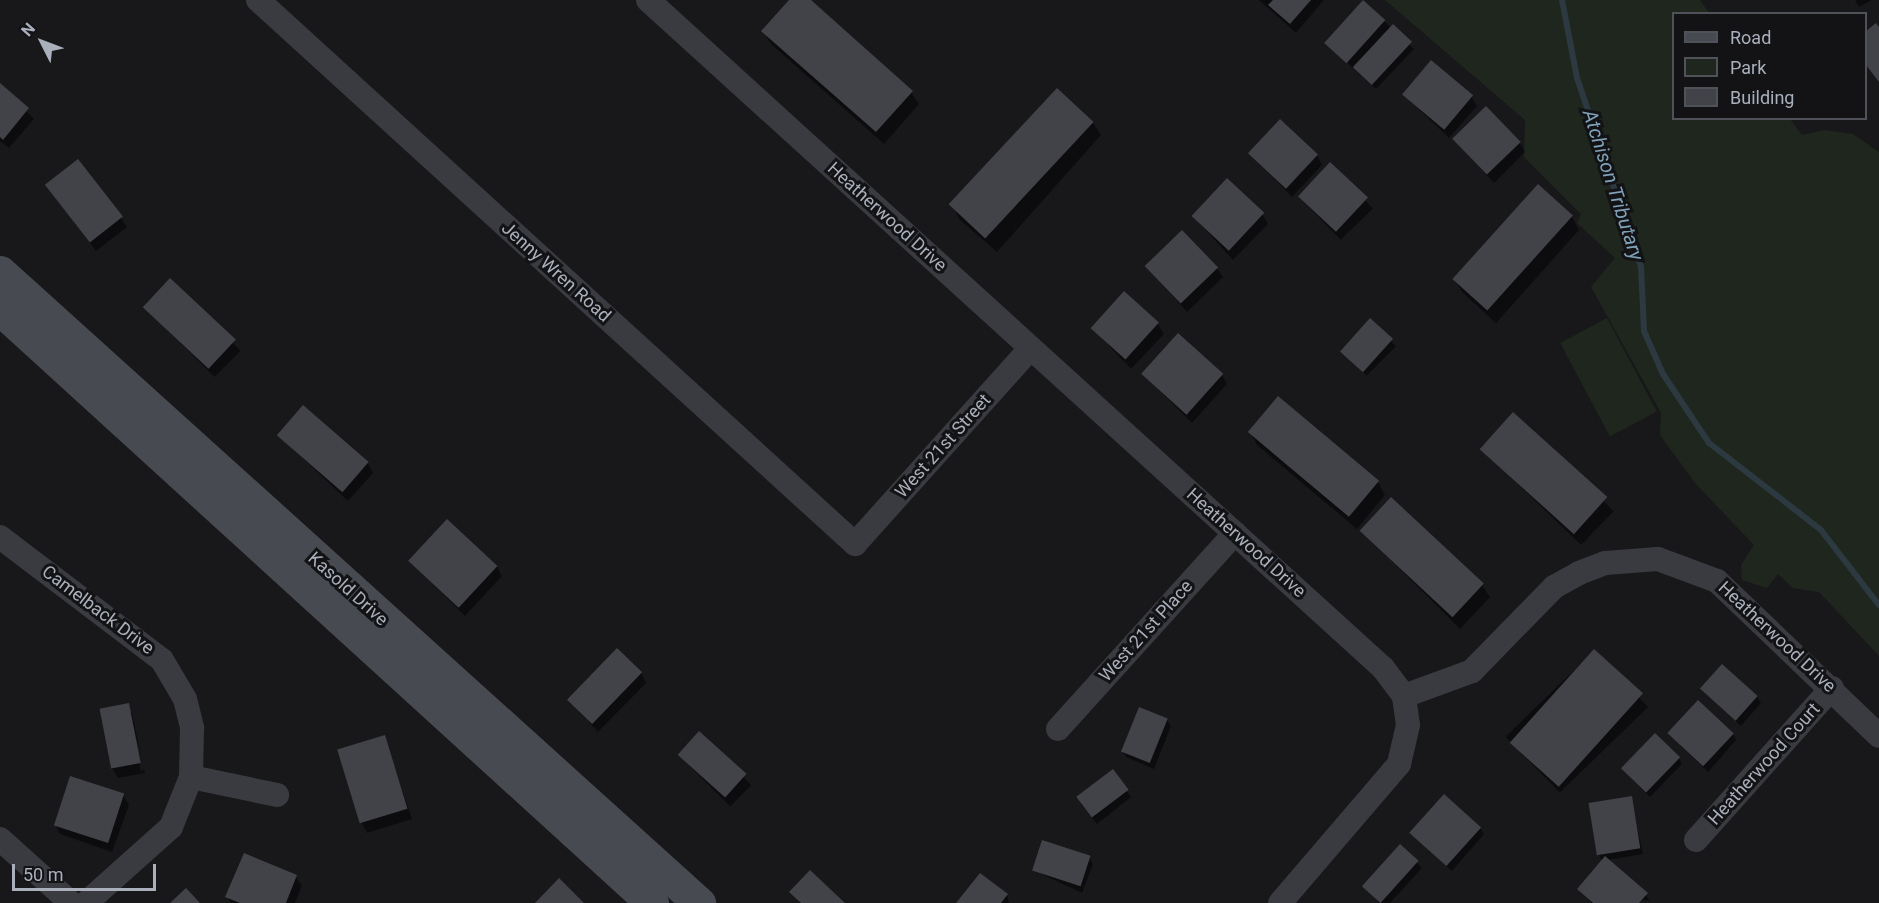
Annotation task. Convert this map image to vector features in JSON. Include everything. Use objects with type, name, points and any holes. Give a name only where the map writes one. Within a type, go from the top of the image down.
[{"type":"main road","name":"Kasold Drive","points":[[0,272],[671,898]]},
{"type":"main road","name":"Kasold Drive","points":[[0,309],[671,898]]},
{"type":"street","name":"Jenny Wren Road","points":[[258,0],[855,544]]},
{"type":"street","name":"Heatherwood Drive","points":[[648,0],[1383,668],[1404,696],[1472,671],[1554,587],[1605,563],[1633,558],[1677,563],[1717,581],[1832,688],[1879,736]]},
{"type":"street","name":"West 21st Street","points":[[855,544],[1031,348]]},
{"type":"street","name":"West 21st Place","points":[[1058,729],[1234,533]]},
{"type":"street","name":"Camelback Drive","points":[[0,537],[162,660],[184,699],[192,728],[192,777],[171,827],[86,903]]},
{"type":"street","name":"Heatherwood Court","points":[[1696,840],[1832,688]]},
{"type":"street","points":[[1280,903],[1399,764],[1408,725],[1404,696]]},
{"type":"street","points":[[192,777],[277,795]]},
{"type":"street","points":[[0,839],[71,903]]},
{"type":"green space","points":[[1385,0],[1700,0],[1708,12],[1672,12],[1672,120],[1791,120],[1802,135],[1824,130],[1853,134],[1879,152],[1879,656],[1819,592],[1793,588],[1778,574],[1767,588],[1742,580],[1741,565],[1754,545],[1695,483],[1660,435],[1661,413],[1591,287],[1615,258],[1577,223],[1581,214],[1524,157],[1525,120]]},
{"type":"green space","points":[[1607,318],[1657,412],[1610,436],[1560,343]]},
{"type":"building","points":[[789,0],[811,0],[913,91],[876,132],[761,31]]},
{"type":"building","points":[[1273,0],[1311,0],[1290,24],[1268,5]]},
{"type":"building","points":[[1363,0],[1385,20],[1346,63],[1324,43]]},
{"type":"building","points":[[1876,23],[1879,27],[1879,82],[1867,66],[1867,30]]},
{"type":"building","points":[[1393,24],[1412,42],[1372,85],[1353,67]]},
{"type":"building","points":[[1431,60],[1473,95],[1444,130],[1402,94]]},
{"type":"building","points":[[0,83],[29,108],[3,140],[0,137]]},
{"type":"building","points":[[1057,88],[1094,122],[985,238],[949,204]]},
{"type":"building","points":[[1486,106],[1521,142],[1487,175],[1452,139]]},
{"type":"building","points":[[1280,119],[1318,154],[1286,189],[1248,153]]},
{"type":"building","points":[[78,159],[123,217],[90,242],[45,185]]},
{"type":"building","points":[[1330,162],[1368,197],[1336,232],[1298,196]]},
{"type":"building","points":[[1227,178],[1264,213],[1229,251],[1192,216]]},
{"type":"building","points":[[1538,184],[1573,215],[1487,311],[1452,279]]},
{"type":"building","points":[[1182,230],[1218,267],[1181,304],[1145,266]]},
{"type":"building","points":[[170,278],[236,339],[209,369],[143,307]]},
{"type":"building","points":[[1124,291],[1159,322],[1125,360],[1091,328]]},
{"type":"building","points":[[1370,318],[1393,339],[1363,372],[1340,351]]},
{"type":"building","points":[[1178,333],[1223,374],[1187,415],[1141,374]]},
{"type":"building","points":[[1278,396],[1379,481],[1349,517],[1248,432]]},
{"type":"building","points":[[303,405],[369,462],[342,492],[277,435]]},
{"type":"building","points":[[1513,412],[1607,497],[1574,534],[1480,449]]},
{"type":"building","points":[[1391,497],[1484,584],[1453,617],[1360,531]]},
{"type":"building","points":[[447,519],[497,566],[459,608],[408,561]]},
{"type":"building","points":[[617,648],[642,672],[592,724],[567,700]]},
{"type":"building","points":[[1594,649],[1643,693],[1559,787],[1510,743]]},
{"type":"building","points":[[1722,664],[1758,696],[1736,721],[1700,689]]},
{"type":"building","points":[[1698,700],[1734,733],[1703,766],[1667,733]]},
{"type":"building","points":[[129,703],[141,763],[111,769],[100,709]]},
{"type":"building","points":[[1139,707],[1168,719],[1150,763],[1121,752]]},
{"type":"building","points":[[699,731],[747,774],[725,798],[678,755]]},
{"type":"building","points":[[1655,733],[1680,757],[1646,793],[1621,768]]},
{"type":"building","points":[[385,735],[408,809],[360,823],[337,750]]},
{"type":"building","points":[[1113,769],[1129,790],[1092,817],[1076,797]]},
{"type":"building","points":[[70,776],[124,794],[108,843],[54,825]]},
{"type":"building","points":[[1444,794],[1481,827],[1446,866],[1409,833]]},
{"type":"building","points":[[1632,796],[1640,848],[1597,855],[1589,803]]},
{"type":"building","points":[[1042,840],[1091,856],[1081,886],[1032,870]]},
{"type":"building","points":[[1400,844],[1419,861],[1381,903],[1362,886]]},
{"type":"building","points":[[244,853],[297,875],[286,903],[240,903],[225,897]]},
{"type":"building","points":[[1605,856],[1648,893],[1639,903],[1593,903],[1577,889]]},
{"type":"building","points":[[810,870],[845,903],[801,903],[789,892]]},
{"type":"building","points":[[980,873],[1008,894],[1001,903],[956,903]]},
{"type":"building","points":[[559,878],[584,903],[535,903]]},
{"type":"building","points":[[186,888],[200,903],[170,903]]},
{"type":"waterway","name":"Atchison Tributary","points":[[1562,0],[1577,78],[1641,267],[1644,331],[1663,374],[1709,443],[1821,530],[1879,605]]}]
